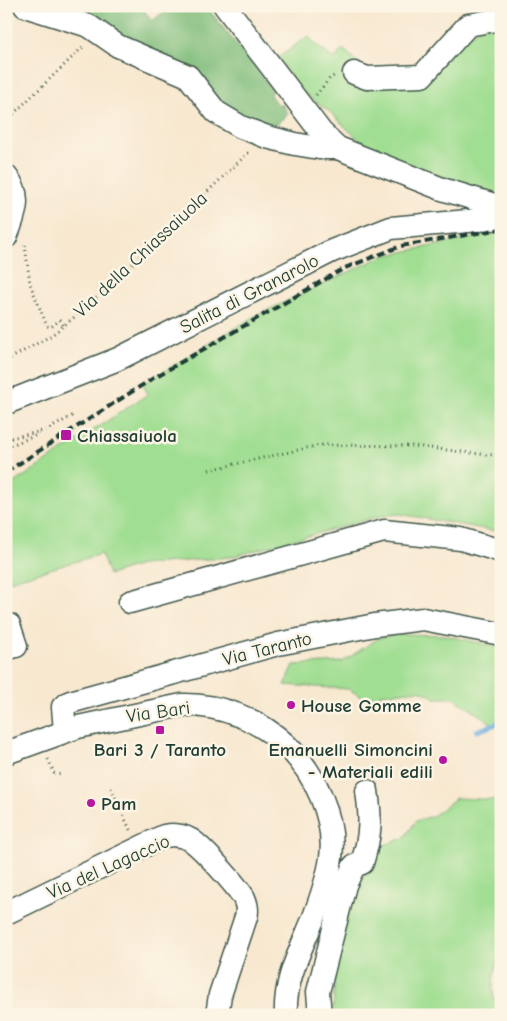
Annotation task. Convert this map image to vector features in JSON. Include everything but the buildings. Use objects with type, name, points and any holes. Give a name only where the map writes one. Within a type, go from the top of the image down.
[{"type":"street","points":[[25,6],[80,23],[137,55],[188,76],[216,112],[228,121],[267,137],[319,148],[338,148]]},
{"type":"street","points":[[225,6],[328,141],[338,148],[442,189],[499,208]]},
{"type":"street","points":[[354,72],[367,78],[422,76],[468,25],[501,19]]},
{"type":"street","points":[[6,176],[16,192],[13,214],[6,236]]},
{"type":"street","name":"Salita di Granarolo","points":[[6,403],[118,359],[332,251],[391,228],[499,208]]},
{"type":"street","points":[[130,602],[208,582],[353,538],[384,531],[461,539],[501,552]]},
{"type":"street","name":"Via Taranto","points":[[65,731],[63,706],[70,702],[278,644],[374,625],[423,619],[501,634]]},
{"type":"street","points":[[6,649],[16,646],[9,625]]},
{"type":"street","name":"Via Bari","points":[[6,753],[65,731],[145,711],[196,705],[224,710],[253,722],[277,736],[300,760],[324,803],[331,842],[331,858],[314,917],[290,976],[286,1015]]},
{"type":"street","points":[[320,1015],[318,992],[346,885],[354,866],[362,863],[368,845],[371,820],[367,790]]},
{"type":"street","name":"Via del Lagaccio","points":[[6,913],[139,848],[173,834],[186,838],[201,849],[243,898],[248,912],[220,995],[217,1015]]},
{"type":"path","points":[[6,121],[98,33]]},
{"type":"path","points":[[305,111],[330,78],[342,72],[354,72]]},
{"type":"path","name":"Via della Chiassaiuola","points":[[6,361],[52,335],[87,307],[163,233],[267,137]]},
{"type":"path","points":[[13,214],[19,216],[23,222],[29,280],[47,326],[51,327],[60,320],[64,326]]},
{"type":"path","points":[[6,447],[47,430],[74,415]]},
{"type":"path","points":[[6,439],[47,430]]},
{"type":"path","points":[[209,470],[320,445],[414,446],[487,455],[501,454]]},
{"type":"path","points":[[45,752],[54,773],[62,775]]},
{"type":"path","points":[[111,788],[139,848]]},
{"type":"green space","points":[[68,6],[141,6],[152,21],[171,6],[206,6],[272,89],[270,95],[277,104],[283,105],[288,114],[267,132],[129,48],[88,13]]},
{"type":"green space","points":[[501,14],[501,193],[495,197],[387,159],[362,143],[329,111],[299,90],[278,58],[308,36],[317,46],[334,59],[343,49],[367,71],[420,68]]},
{"type":"green space","points":[[501,232],[501,532],[400,514],[381,516],[231,557],[141,565],[109,575],[101,554],[6,582],[6,488],[148,394],[143,384],[255,316],[383,256]]},
{"type":"green space","points":[[397,634],[445,635],[501,648],[501,726],[494,725],[454,698],[436,698],[419,690],[382,694],[365,700],[349,689],[285,685],[294,665],[342,662],[379,638]]},
{"type":"green space","points":[[456,798],[501,800],[501,952],[495,972],[493,988],[501,1015],[333,1015],[335,970],[356,877],[371,868],[381,846],[404,838],[416,821],[433,816]]},
{"type":"waterway","points":[[477,731],[501,722]]},
{"type":"railway","points":[[6,472],[155,377],[345,268],[401,246],[501,229]]},
{"type":"place","name":"Chiassaiuola","points":[[66,435]]},
{"type":"place","name":"House Gomme","points":[[291,705]]},
{"type":"place","name":"Bari 3 / Taranto","points":[[160,730]]},
{"type":"place","name":"Emanuelli Simoncini - Materiali edili","points":[[443,760]]},
{"type":"place","name":"Pam","points":[[91,803]]}]
